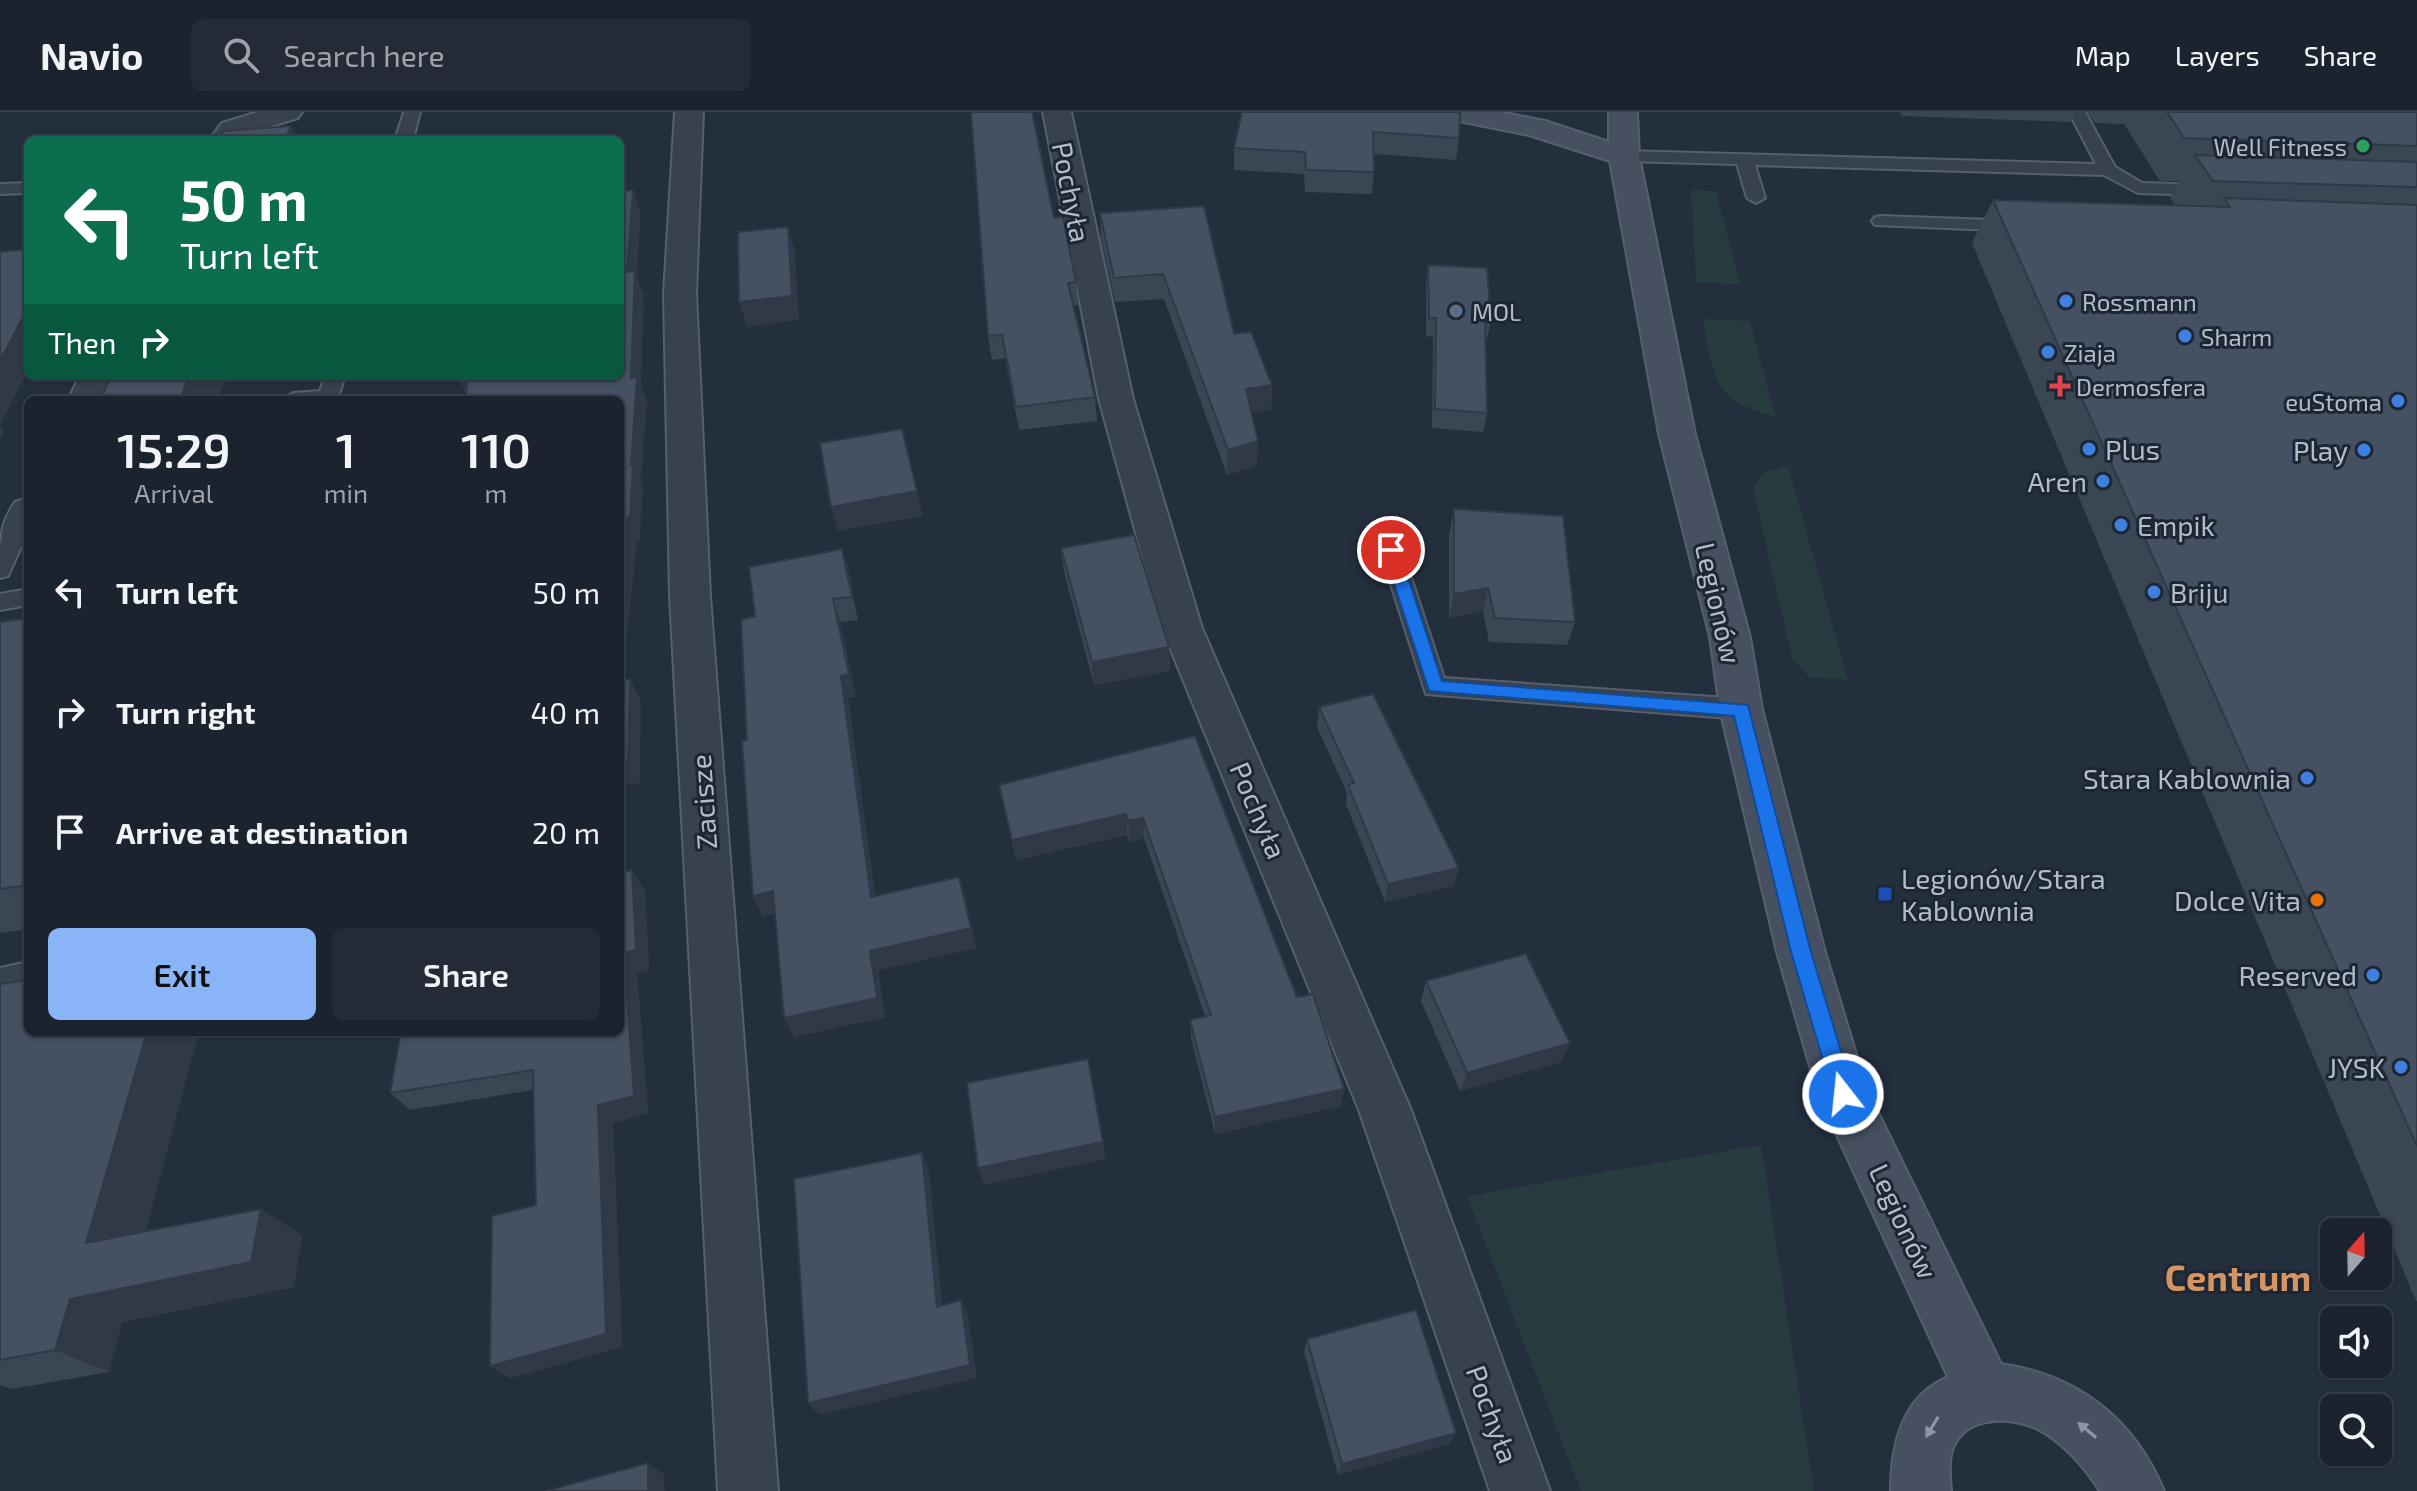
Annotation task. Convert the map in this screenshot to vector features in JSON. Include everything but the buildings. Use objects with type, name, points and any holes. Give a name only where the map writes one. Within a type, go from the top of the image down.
[{"type":"street","name":"Zacisze","points":[[689,112],[680,293],[690,596],[748,1491]]},
{"type":"street","name":"Pochyła","points":[[1057,112],[1116,399],[1182,628],[1385,1110],[1520,1491]]},
{"type":"street","points":[[1454,112],[1535,127],[1624,156]]},
{"type":"street","points":[[226,136],[232,129],[281,113]]},
{"type":"street","points":[[1535,127],[1623,117]]},
{"type":"street","name":"Legionów","points":[[1623,117],[1624,156],[1674,421],[1730,637],[1741,709],[1801,952],[1843,1094],[1985,1392]]},
{"type":"street","points":[[1921,1491],[1921,1449],[1930,1427],[1944,1410],[1963,1398],[1985,1392],[2019,1393],[2056,1407],[2090,1431],[2119,1464],[2134,1491]]},
{"type":"lane","points":[[405,136],[412,112]]},
{"type":"lane","points":[[2077,112],[2108,170]]},
{"type":"lane","points":[[1624,156],[2108,170],[2138,188],[2231,191]]},
{"type":"lane","points":[[1744,158],[1756,198]]},
{"type":"lane","points":[[0,189],[24,188]]},
{"type":"lane","points":[[1881,221],[2039,226]]},
{"type":"lane","points":[[0,570],[22,524]]},
{"type":"lane","points":[[1391,550],[1435,687],[1741,709]]},
{"type":"lane","points":[[0,602],[24,598]]},
{"type":"lane","points":[[0,981],[24,976]]},
{"type":"green space","points":[[1691,190],[1716,191],[1740,284],[1696,282]]},
{"type":"green space","points":[[1703,319],[1750,321],[1775,416],[1754,410],[1727,394],[1714,370]]},
{"type":"green space","points":[[1788,466],[1848,680],[1809,677],[1792,658],[1753,488],[1765,472]]},
{"type":"green space","points":[[1761,1145],[1814,1491],[1581,1491],[1467,1196]]},
{"type":"place","name":"Well Fitness","points":[[2363,146]]},
{"type":"place","name":"Rossmann","points":[[2066,301]]},
{"type":"place","name":"MOL","points":[[1456,311]]},
{"type":"place","name":"Sharm","points":[[2185,336]]},
{"type":"place","name":"Ziaja","points":[[2048,352]]},
{"type":"place","name":"Dermosfera","points":[[2060,386]]},
{"type":"place","name":"euStoma","points":[[2398,401]]},
{"type":"place","name":"Plus","points":[[2089,449]]},
{"type":"place","name":"Play","points":[[2364,450]]},
{"type":"place","name":"Aren","points":[[2103,481]]},
{"type":"place","name":"Empik","points":[[2121,525]]},
{"type":"place","name":"Briju","points":[[2154,592]]},
{"type":"place","name":"Stara Kablownia","points":[[2307,778]]},
{"type":"place","name":"Legionów/Stara Kablownia","points":[[1885,894]]},
{"type":"place","name":"Dolce Vita","points":[[2317,900]]},
{"type":"place","name":"Reserved","points":[[2373,975]]},
{"type":"place","name":"JYSK","points":[[2401,1067]]},
{"type":"district","name":"Centrum","points":[[2238,1276]]},
{"type":"route","points":[[1391,550],[1435,687],[1741,709],[1801,952],[1843,1094]]}]
